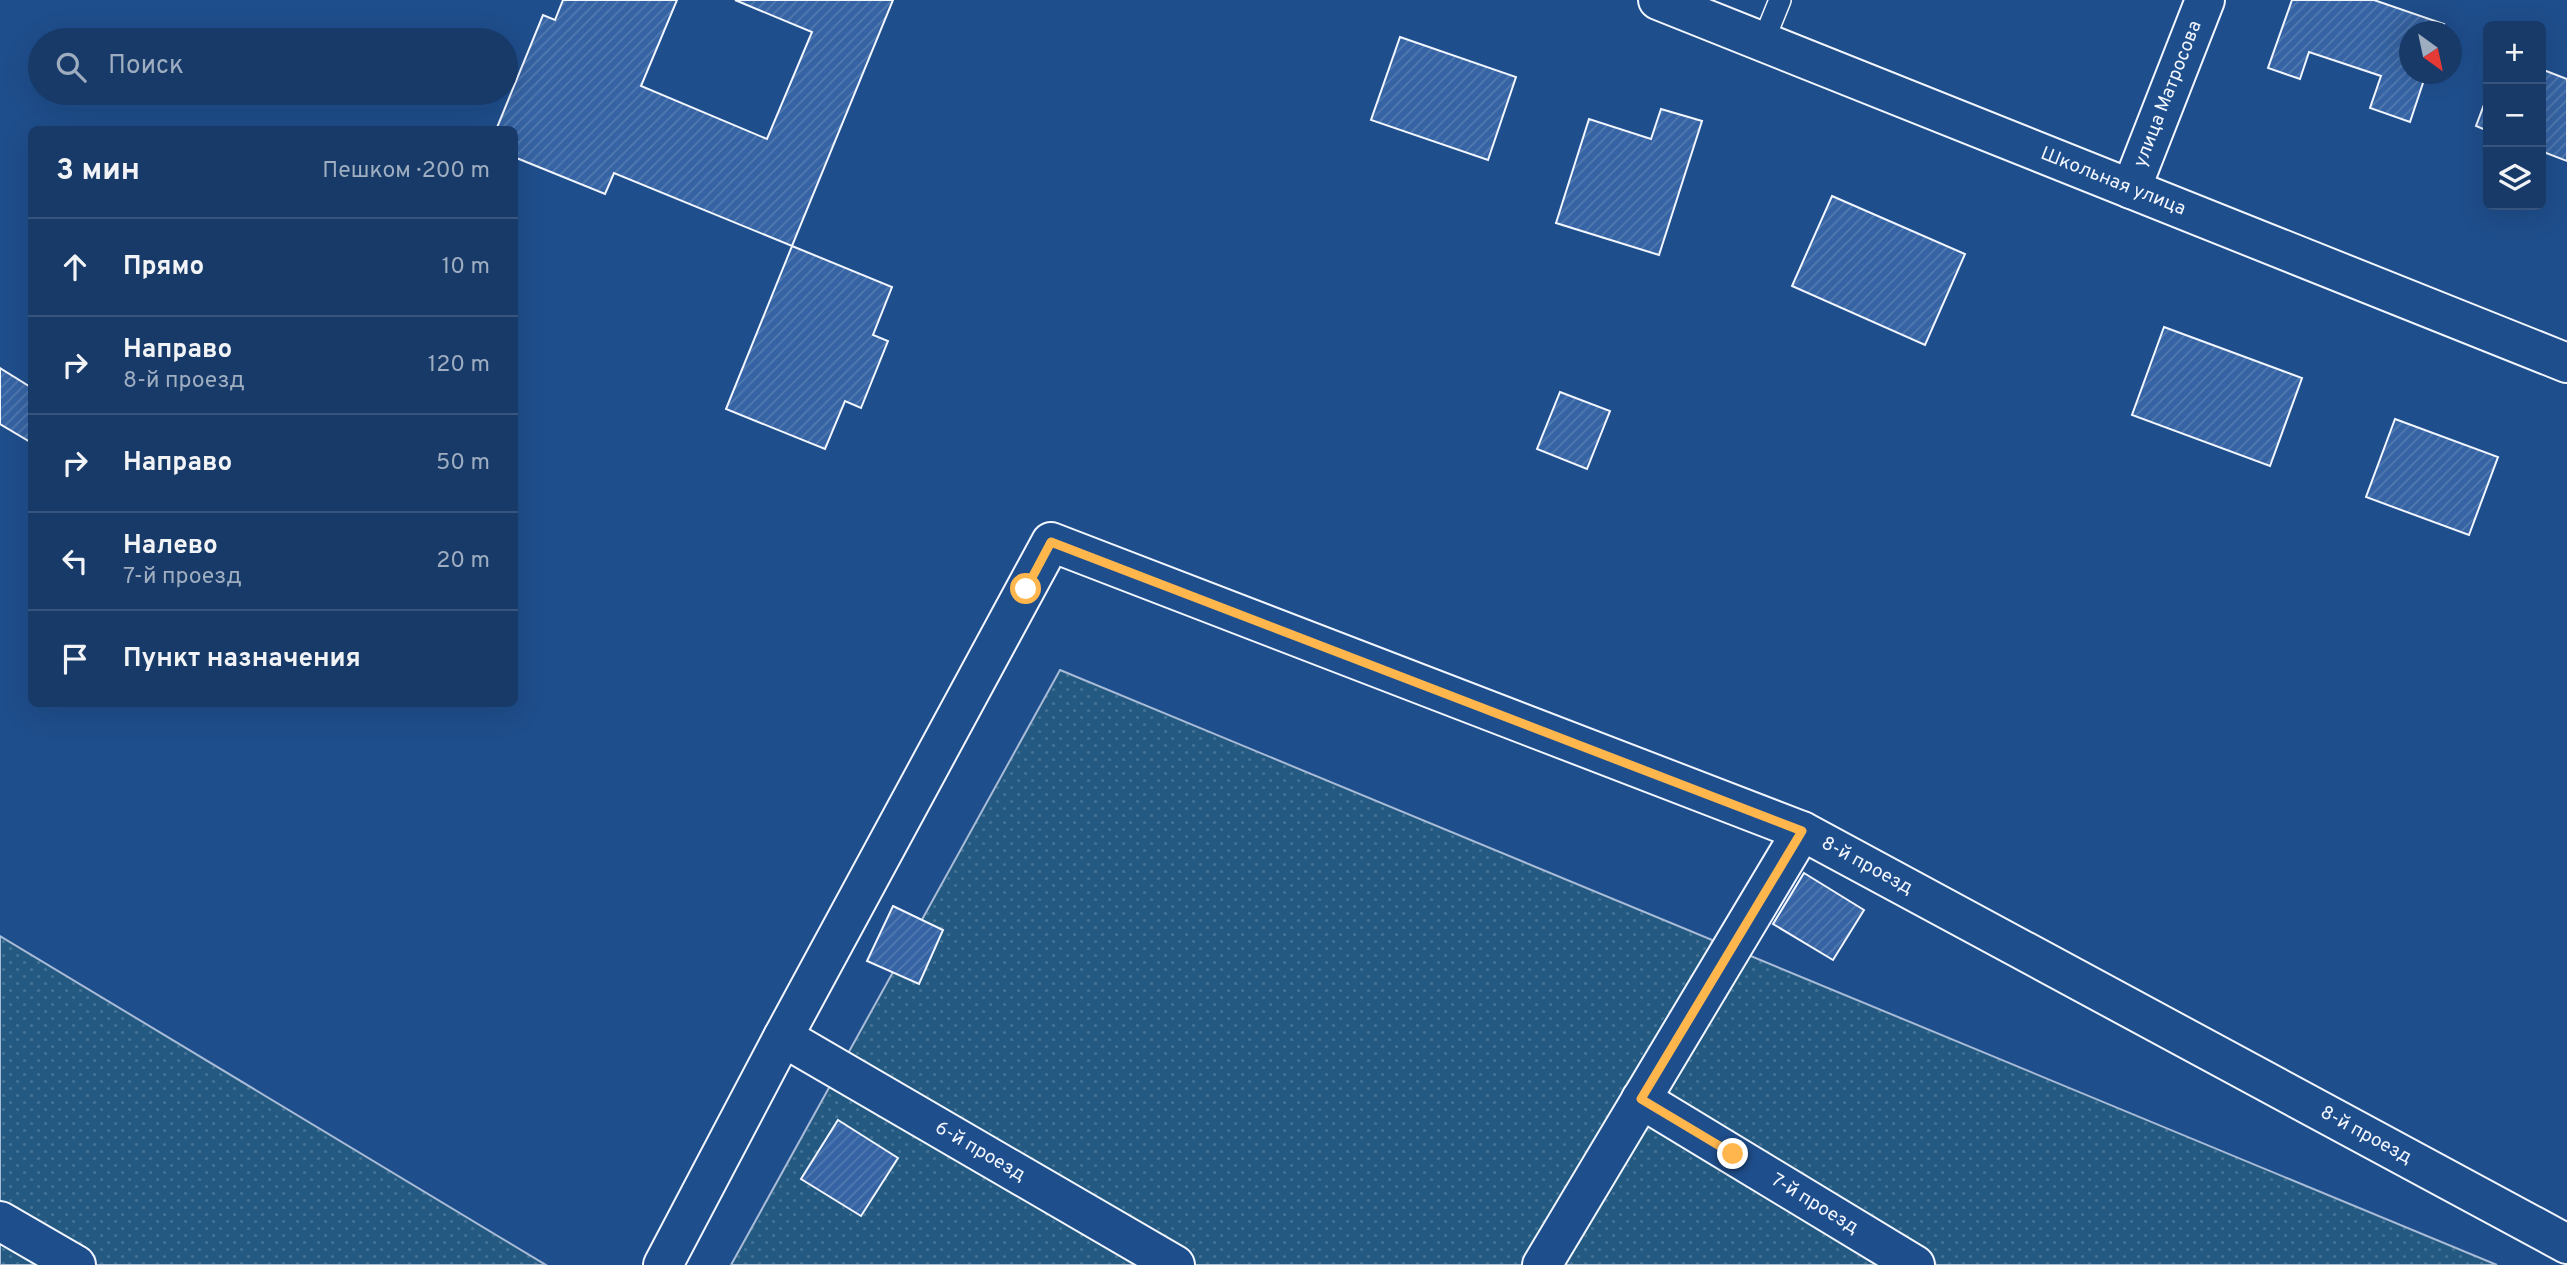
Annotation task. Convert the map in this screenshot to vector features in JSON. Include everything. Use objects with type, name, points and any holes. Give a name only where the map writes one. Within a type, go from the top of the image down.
[{"type":"street","name":"Школьная улица","points":[[1658,0],[2567,363]]},
{"type":"street","name":"улица Матросова","points":[[2131,189],[2205,0]]},
{"type":"street","name":"8-й проезд","points":[[783,1037],[1051,542],[1802,831],[2567,1244]]},
{"type":"street","points":[[1542,1265],[1802,831]]},
{"type":"street","points":[[663,1265],[783,1037]]},
{"type":"street","name":"6-й проезд","points":[[783,1037],[1175,1265]]},
{"type":"street","name":"7-й проезд","points":[[1641,1099],[1915,1265]]},
{"type":"street","points":[[0,1221],[76,1265]]},
{"type":"lane","points":[[1763,42],[1780,0]]},
{"type":"shaded area","points":[[1060,670],[2497,1265],[731,1265]]},
{"type":"shaded area","points":[[0,936],[546,1265],[0,1265]]},
{"type":"building","points":[[563,0],[677,0],[641,86],[767,139],[812,32],[735,0],[893,0],[792,246],[614,173],[605,194],[518,159],[518,126],[498,126],[506,105],[518,105],[518,76],[543,15],[555,20]]},
{"type":"building","points":[[2292,0],[2374,0],[2435,21],[2399,21],[2399,84],[2423,84],[2410,122],[2370,108],[2381,76],[2309,52],[2300,79],[2268,68]]},
{"type":"building","points":[[1400,37],[1516,77],[1488,160],[1371,120]]},
{"type":"building","points":[[2546,71],[2567,79],[2567,161],[2546,153]]},
{"type":"building","points":[[2483,107],[2483,129],[2476,126]]},
{"type":"building","points":[[1661,109],[1702,121],[1659,255],[1556,223],[1589,119],[1651,139]]},
{"type":"building","points":[[1832,196],[1965,254],[1925,345],[1792,286]]},
{"type":"building","points":[[792,246],[892,287],[873,335],[888,341],[861,408],[845,401],[825,449],[726,409]]},
{"type":"building","points":[[2164,327],[2302,378],[2270,466],[2132,415]]},
{"type":"building","points":[[0,368],[28,386],[28,441],[0,424]]},
{"type":"building","points":[[1560,392],[1610,411],[1587,469],[1537,449]]},
{"type":"building","points":[[2395,419],[2498,457],[2469,535],[2366,497]]},
{"type":"building","points":[[1804,873],[1864,910],[1833,960],[1773,924]]},
{"type":"building","points":[[893,906],[943,930],[919,984],[867,961]]},
{"type":"building","points":[[838,1120],[898,1158],[861,1216],[801,1179]]},
{"type":"route","points":[[1026,589],[1051,542],[1802,831],[1641,1099],[1733,1154]]}]
